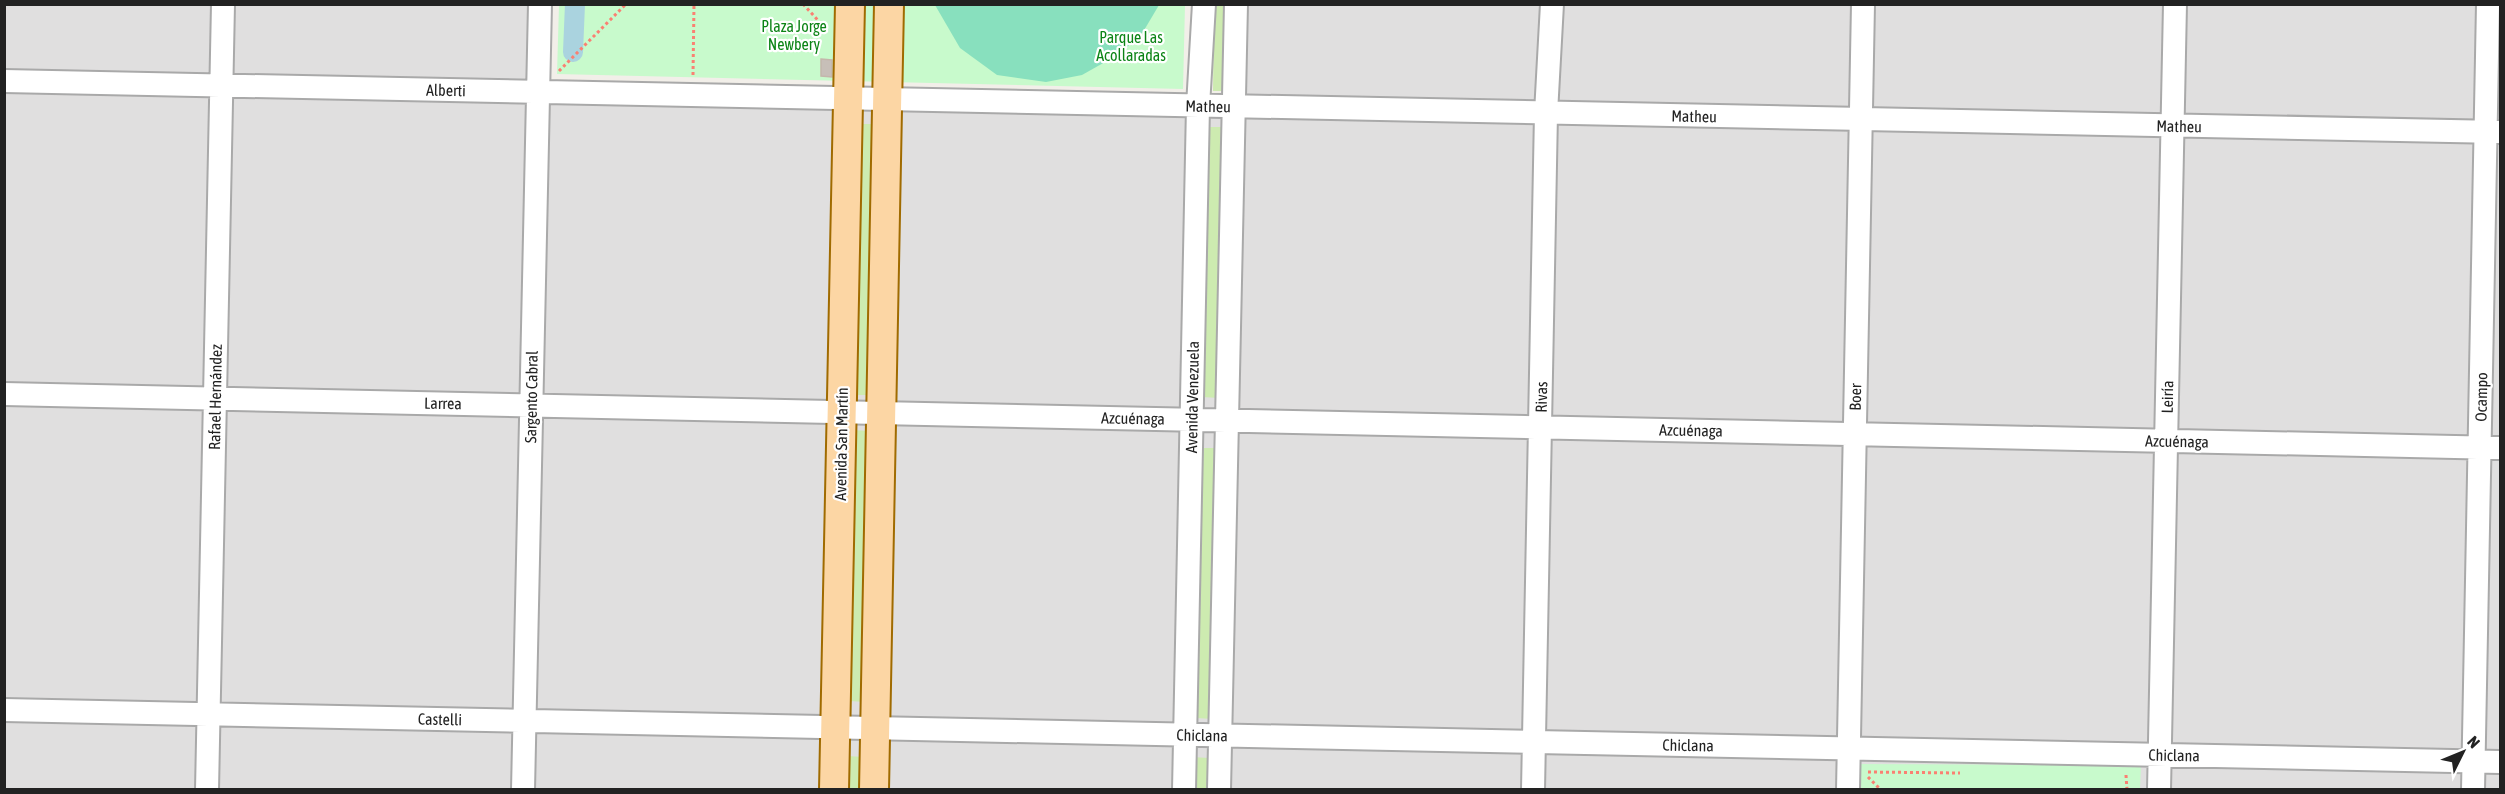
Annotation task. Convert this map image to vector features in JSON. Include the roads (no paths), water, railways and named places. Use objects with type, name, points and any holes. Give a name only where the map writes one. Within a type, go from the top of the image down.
[{"type":"main road","name":"Avenida San Martín","points":[[834,789],[850,4]]},
{"type":"main road","points":[[874,789],[889,4]]},
{"type":"street","name":"Rafael Hernández","points":[[207,789],[223,4]]},
{"type":"street","name":"Sargento Cabral","points":[[523,789],[540,4]]},
{"type":"street","name":"Avenida Venezuela","points":[[1184,789],[1198,106],[1204,4]]},
{"type":"street","points":[[1219,789],[1236,4]]},
{"type":"street","name":"Rivas","points":[[1533,789],[1546,113],[1552,4]]},
{"type":"street","name":"Boer","points":[[1848,789],[1863,4]]},
{"type":"street","name":"Leiría","points":[[2159,789],[2175,4]]},
{"type":"street","name":"Ocampo","points":[[2473,789],[2490,447],[2493,132],[2488,4]]},
{"type":"street","name":"Alberti","points":[[4,81],[886,99]]},
{"type":"street","name":"Matheu","points":[[886,99],[2493,132]]},
{"type":"street","name":"Larrea","points":[[4,394],[881,413]]},
{"type":"street","name":"Azcuénaga","points":[[881,413],[2490,447]]},
{"type":"street","name":"Castelli","points":[[4,710],[875,728]]},
{"type":"street","name":"Chiclana","points":[[875,728],[2500,762]]},
{"type":"waterway","points":[[573,52],[575,4]]},
{"type":"park label","name":"Plaza Jorge Newbery","points":[[794,35]]},
{"type":"park label","name":"Parque Las Acollaradas","points":[[1131,46]]}]
